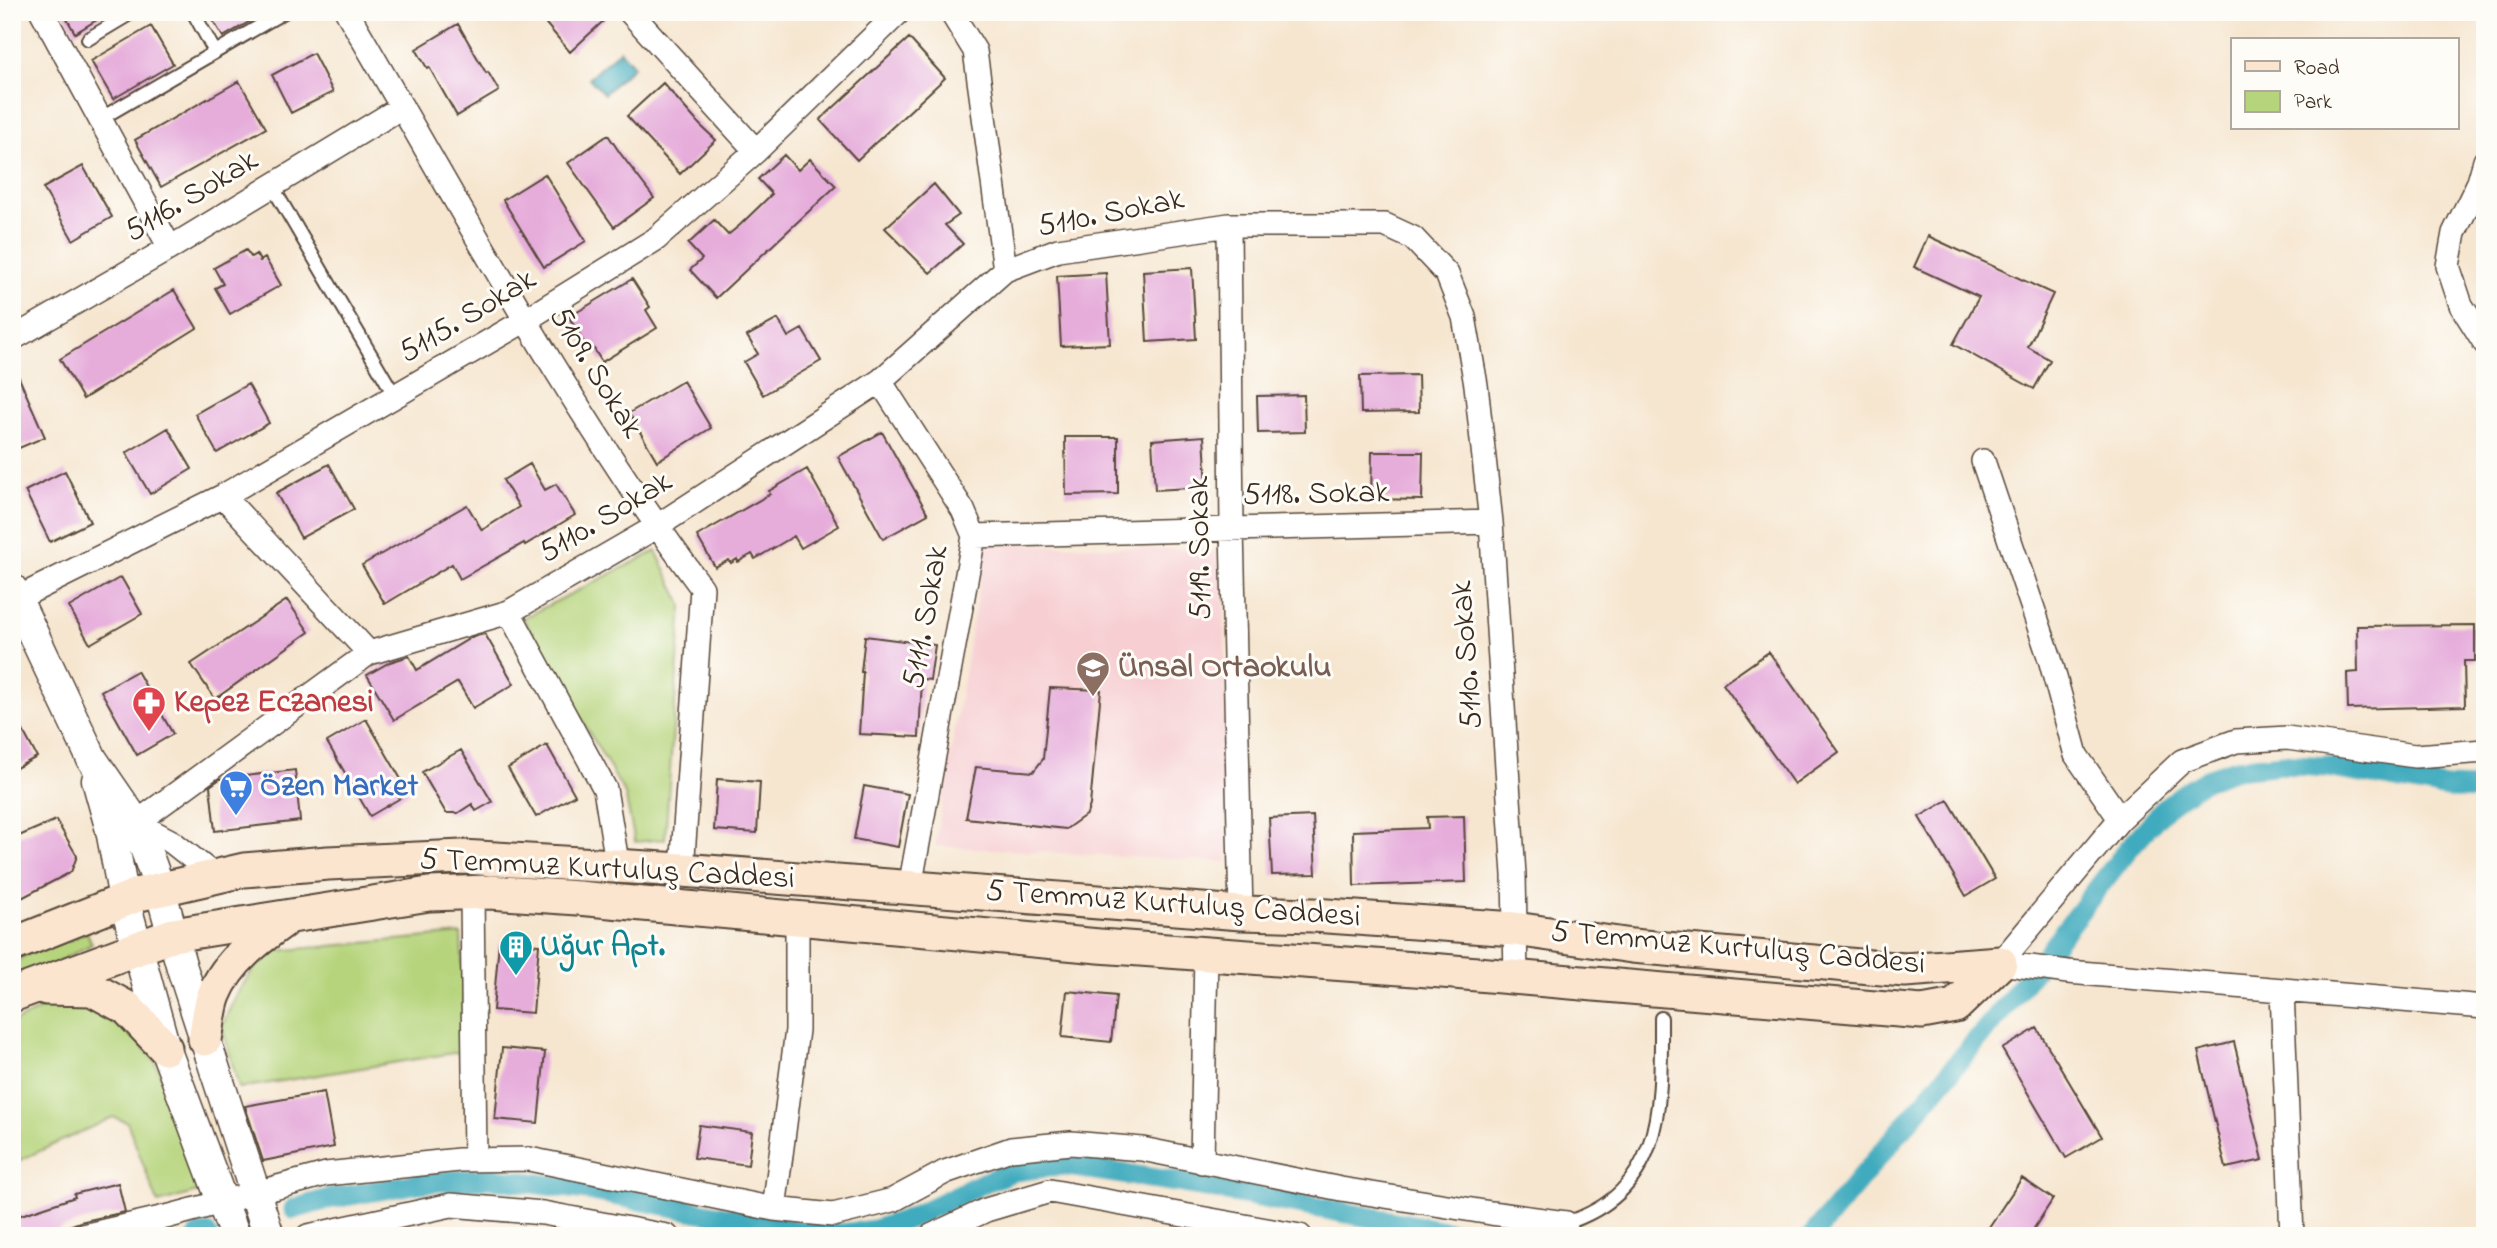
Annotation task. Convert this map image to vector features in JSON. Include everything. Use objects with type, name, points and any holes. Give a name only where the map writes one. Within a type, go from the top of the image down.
[{"type":"main road","name":"5 Temmuz Kurtuluş Caddesi","points":[[12,945],[124,899],[244,870],[328,863],[462,858],[682,870],[1241,913],[1313,915],[1515,929],[1632,946],[1905,970],[2000,963]]},
{"type":"main road","name":"5 Temmuz Kurtuluş Caddesi","points":[[19,991],[173,935],[429,894],[472,893],[578,898],[1099,946],[1516,977],[1922,1012],[1955,1006],[2000,963]]},
{"type":"main road","points":[[1099,946],[1107,903]]},
{"type":"main road","points":[[205,1039],[214,995],[235,962],[257,940],[293,914]]},
{"type":"main road","points":[[19,991],[92,989],[127,1008],[165,1048]]},
{"type":"street","points":[[42,12],[170,248]]},
{"type":"street","name":"5109. Sokak","points":[[347,12],[524,321],[656,527],[702,588],[682,870]]},
{"type":"street","points":[[630,12],[756,151]]},
{"type":"street","name":"5115. Sokak","points":[[14,594],[223,496],[524,321],[656,239],[756,151],[899,12]]},
{"type":"street","points":[[951,12],[975,51],[1005,270]]},
{"type":"street","name":"5116. Sokak","points":[[12,339],[170,248],[402,107]]},
{"type":"street","points":[[2485,161],[2479,182],[2455,233],[2448,266],[2461,304],[2485,343]]},
{"type":"street","name":"5110. Sokak","points":[[140,819],[369,653],[509,612],[656,527],[880,381],[1005,270],[1058,250],[1229,225],[1385,225],[1413,239],[1447,274],[1464,317],[1476,385],[1491,522],[1514,875],[1516,977]]},
{"type":"street","name":"5119. Sokak","points":[[1229,225],[1232,528],[1241,913]]},
{"type":"street","name":"5111. Sokak","points":[[880,381],[963,510],[974,536],[910,887]]},
{"type":"street","points":[[1983,461],[2050,659],[2076,755],[2120,820]]},
{"type":"street","points":[[223,496],[369,653]]},
{"type":"street","name":"5118. Sokak","points":[[974,536],[1491,522]]},
{"type":"street","points":[[14,594],[92,759],[111,830],[124,899],[165,1048],[235,1236]]},
{"type":"street","points":[[509,612],[605,789],[618,868]]},
{"type":"street","points":[[2000,963],[2120,820],[2182,761],[2236,741],[2287,738],[2415,755],[2485,751]]},
{"type":"street","points":[[92,759],[140,819],[215,877]]},
{"type":"street","points":[[140,819],[205,1039],[269,1236]]},
{"type":"street","points":[[472,893],[475,1159]]},
{"type":"street","points":[[774,1209],[797,1030],[797,919]]},
{"type":"street","points":[[1202,1162],[1206,954]]},
{"type":"street","points":[[2000,963],[2068,972],[2485,1007]]},
{"type":"street","points":[[2282,991],[2292,1236]]},
{"type":"street","points":[[83,1236],[327,1174],[475,1159],[529,1158],[774,1209],[832,1215],[893,1200],[946,1172],[1011,1149],[1071,1143],[1142,1149],[1355,1191],[1566,1223]]},
{"type":"street","points":[[931,1236],[986,1210],[1050,1191],[1179,1225],[1300,1236]]},
{"type":"street","points":[[308,1236],[451,1205],[544,1213],[667,1236]]},
{"type":"street","points":[[544,1213],[554,1236]]},
{"type":"lane","points":[[88,39],[133,12]]},
{"type":"lane","points":[[193,12],[215,52]]},
{"type":"lane","points":[[100,119],[284,12]]},
{"type":"lane","points":[[272,186],[395,396]]},
{"type":"lane","points":[[1566,1223],[1590,1214],[1617,1196],[1639,1169],[1660,1105],[1661,1018]]},
{"type":"shaded area","name":"Ünsal Ortaokulu","points":[[986,543],[1224,551],[1227,862],[935,846]]},
{"type":"green space","points":[[656,551],[682,605],[665,839],[635,842],[625,794],[523,618]]},
{"type":"green space","points":[[83,923],[92,944],[12,986],[12,963]]},
{"type":"green space","points":[[461,934],[466,1051],[239,1088],[222,1026],[236,995],[254,969],[275,951]]},
{"type":"green space","points":[[62,998],[89,1001],[127,1028],[155,1061],[204,1190],[158,1203],[127,1122],[113,1117],[12,1164],[12,1023]]},
{"type":"water","points":[[620,50],[634,66],[604,94],[589,78]]},
{"type":"building","points":[[63,12],[110,12],[75,33]]},
{"type":"building","points":[[208,12],[266,12],[223,37]]},
{"type":"building","points":[[536,12],[613,12],[570,52]]},
{"type":"building","points":[[458,24],[499,91],[457,116],[416,49]]},
{"type":"building","points":[[151,26],[173,64],[113,99],[91,61]]},
{"type":"building","points":[[909,38],[945,78],[857,160],[820,120]]},
{"type":"building","points":[[313,53],[333,92],[291,113],[272,75]]},
{"type":"building","points":[[239,81],[266,128],[161,187],[135,140]]},
{"type":"building","points":[[663,83],[716,140],[680,174],[627,116]]},
{"type":"building","points":[[608,135],[654,198],[614,227],[568,163]]},
{"type":"building","points":[[784,155],[798,170],[810,159],[836,186],[716,298],[690,270],[702,259],[688,244],[714,220],[728,235],[740,225],[772,194],[758,179]]},
{"type":"building","points":[[83,166],[112,217],[73,240],[43,188]]},
{"type":"building","points":[[545,174],[586,241],[544,267],[503,200]]},
{"type":"building","points":[[934,184],[959,215],[945,225],[963,244],[930,273],[885,228]]},
{"type":"building","points":[[1928,236],[2053,294],[2028,347],[2050,360],[2034,389],[1953,344],[1979,297],[1914,267]]},
{"type":"building","points":[[246,250],[251,257],[256,254],[260,261],[265,258],[281,285],[230,314],[215,288],[223,284],[214,268]]},
{"type":"building","points":[[1192,268],[1196,339],[1147,342],[1143,271]]},
{"type":"building","points":[[1106,273],[1110,344],[1061,346],[1057,276]]},
{"type":"building","points":[[632,279],[650,307],[646,310],[657,328],[602,362],[591,344],[586,346],[569,317]]},
{"type":"building","points":[[174,290],[197,328],[83,399],[60,359]]},
{"type":"building","points":[[778,319],[788,337],[802,329],[821,361],[763,395],[744,362],[758,354],[747,336]]},
{"type":"building","points":[[12,362],[45,437],[12,451]]},
{"type":"building","points":[[1418,375],[1419,412],[1361,413],[1360,376]]},
{"type":"building","points":[[683,381],[711,428],[657,461],[629,413]]},
{"type":"building","points":[[248,384],[269,423],[217,453],[195,414]]},
{"type":"building","points":[[1304,395],[1305,432],[1258,433],[1257,396]]},
{"type":"building","points":[[168,428],[192,469],[150,494],[126,453]]},
{"type":"building","points":[[882,432],[928,514],[883,539],[838,457]]},
{"type":"building","points":[[1204,436],[1207,487],[1155,490],[1152,440]]},
{"type":"building","points":[[1065,437],[1118,437],[1118,494],[1066,495]]},
{"type":"building","points":[[1372,452],[1423,452],[1422,500],[1371,499]]},
{"type":"building","points":[[329,464],[354,509],[301,538],[276,493]]},
{"type":"building","points":[[530,464],[545,490],[556,484],[575,515],[460,579],[452,564],[385,604],[362,565],[467,505],[482,530],[519,507],[503,480]]},
{"type":"building","points":[[807,469],[839,526],[801,548],[794,536],[755,559],[752,554],[738,562],[737,559],[731,563],[729,560],[715,567],[697,536],[770,494],[769,491]]},
{"type":"building","points":[[65,471],[90,522],[50,542],[25,491]]},
{"type":"building","points":[[121,577],[142,614],[90,644],[69,607]]},
{"type":"building","points":[[287,600],[309,632],[215,699],[191,664]]},
{"type":"building","points":[[2475,625],[2475,661],[2464,661],[2465,706],[2348,709],[2347,673],[2358,672],[2357,626]]},
{"type":"building","points":[[485,634],[514,684],[473,708],[458,682],[394,720],[367,675],[390,662],[409,656],[417,670],[472,637]]},
{"type":"building","points":[[865,636],[935,645],[930,680],[922,679],[919,737],[859,734]]},
{"type":"building","points":[[1769,652],[1839,752],[1794,784],[1723,684]]},
{"type":"building","points":[[137,671],[173,734],[137,755],[101,691]]},
{"type":"building","points":[[1050,688],[1101,690],[1087,814],[1066,829],[966,818],[976,767],[1033,772],[1043,759]]},
{"type":"building","points":[[12,710],[37,757],[12,770]]},
{"type":"building","points":[[366,719],[409,793],[370,816],[327,742]]},
{"type":"building","points":[[547,745],[575,795],[536,817],[508,768]]},
{"type":"building","points":[[461,750],[492,802],[476,811],[472,804],[458,813],[446,813],[422,772]]},
{"type":"building","points":[[295,770],[300,821],[215,831],[210,786],[220,779]]},
{"type":"building","points":[[717,779],[760,782],[757,833],[714,830]]},
{"type":"building","points":[[864,786],[908,794],[898,847],[854,839]]},
{"type":"building","points":[[1948,800],[1995,879],[1966,896],[1919,817]]},
{"type":"building","points":[[1313,816],[1316,874],[1272,875],[1269,818]]},
{"type":"building","points":[[1464,816],[1466,882],[1354,886],[1353,831],[1428,828],[1427,817]]},
{"type":"building","points":[[56,820],[77,856],[71,872],[12,903],[12,839]]},
{"type":"building","name":"Uğur Apt.","points":[[499,942],[539,945],[533,1013],[493,1010]]},
{"type":"building","points":[[1067,991],[1116,996],[1111,1042],[1062,1037]]},
{"type":"building","points":[[2037,1028],[2102,1137],[2066,1158],[2002,1049]]},
{"type":"building","points":[[2234,1042],[2263,1160],[2226,1168],[2198,1051]]},
{"type":"building","points":[[502,1048],[545,1052],[538,1123],[495,1119]]},
{"type":"building","points":[[324,1092],[334,1147],[263,1161],[245,1106]]},
{"type":"building","points":[[699,1125],[752,1132],[748,1165],[694,1158]]},
{"type":"building","points":[[2022,1178],[2053,1199],[2029,1236],[1983,1236]]},
{"type":"building","points":[[118,1183],[125,1212],[80,1222],[42,1236],[33,1236],[31,1228],[12,1236],[12,1218],[75,1197],[74,1194]]},
{"type":"waterway","points":[[1812,1236],[2012,998],[2129,848],[2166,807],[2193,787],[2236,769],[2282,764],[2327,767],[2447,788],[2485,789]]},
{"type":"waterway","points":[[294,1209],[328,1199],[420,1183],[490,1178],[587,1190],[798,1231],[841,1234],[874,1230],[908,1219],[1014,1171],[1062,1165],[1177,1182],[1472,1236]]},
{"type":"waterway","points":[[198,1236],[207,1234]]},
{"type":"place","name":"Ünsal Ortaokulu","points":[[1093,698]]},
{"type":"place","name":"Kepez Eczanesi","points":[[149,733]]},
{"type":"place","name":"Özen Market","points":[[236,817]]},
{"type":"place","name":"Uğur Apt.","points":[[516,977]]}]
